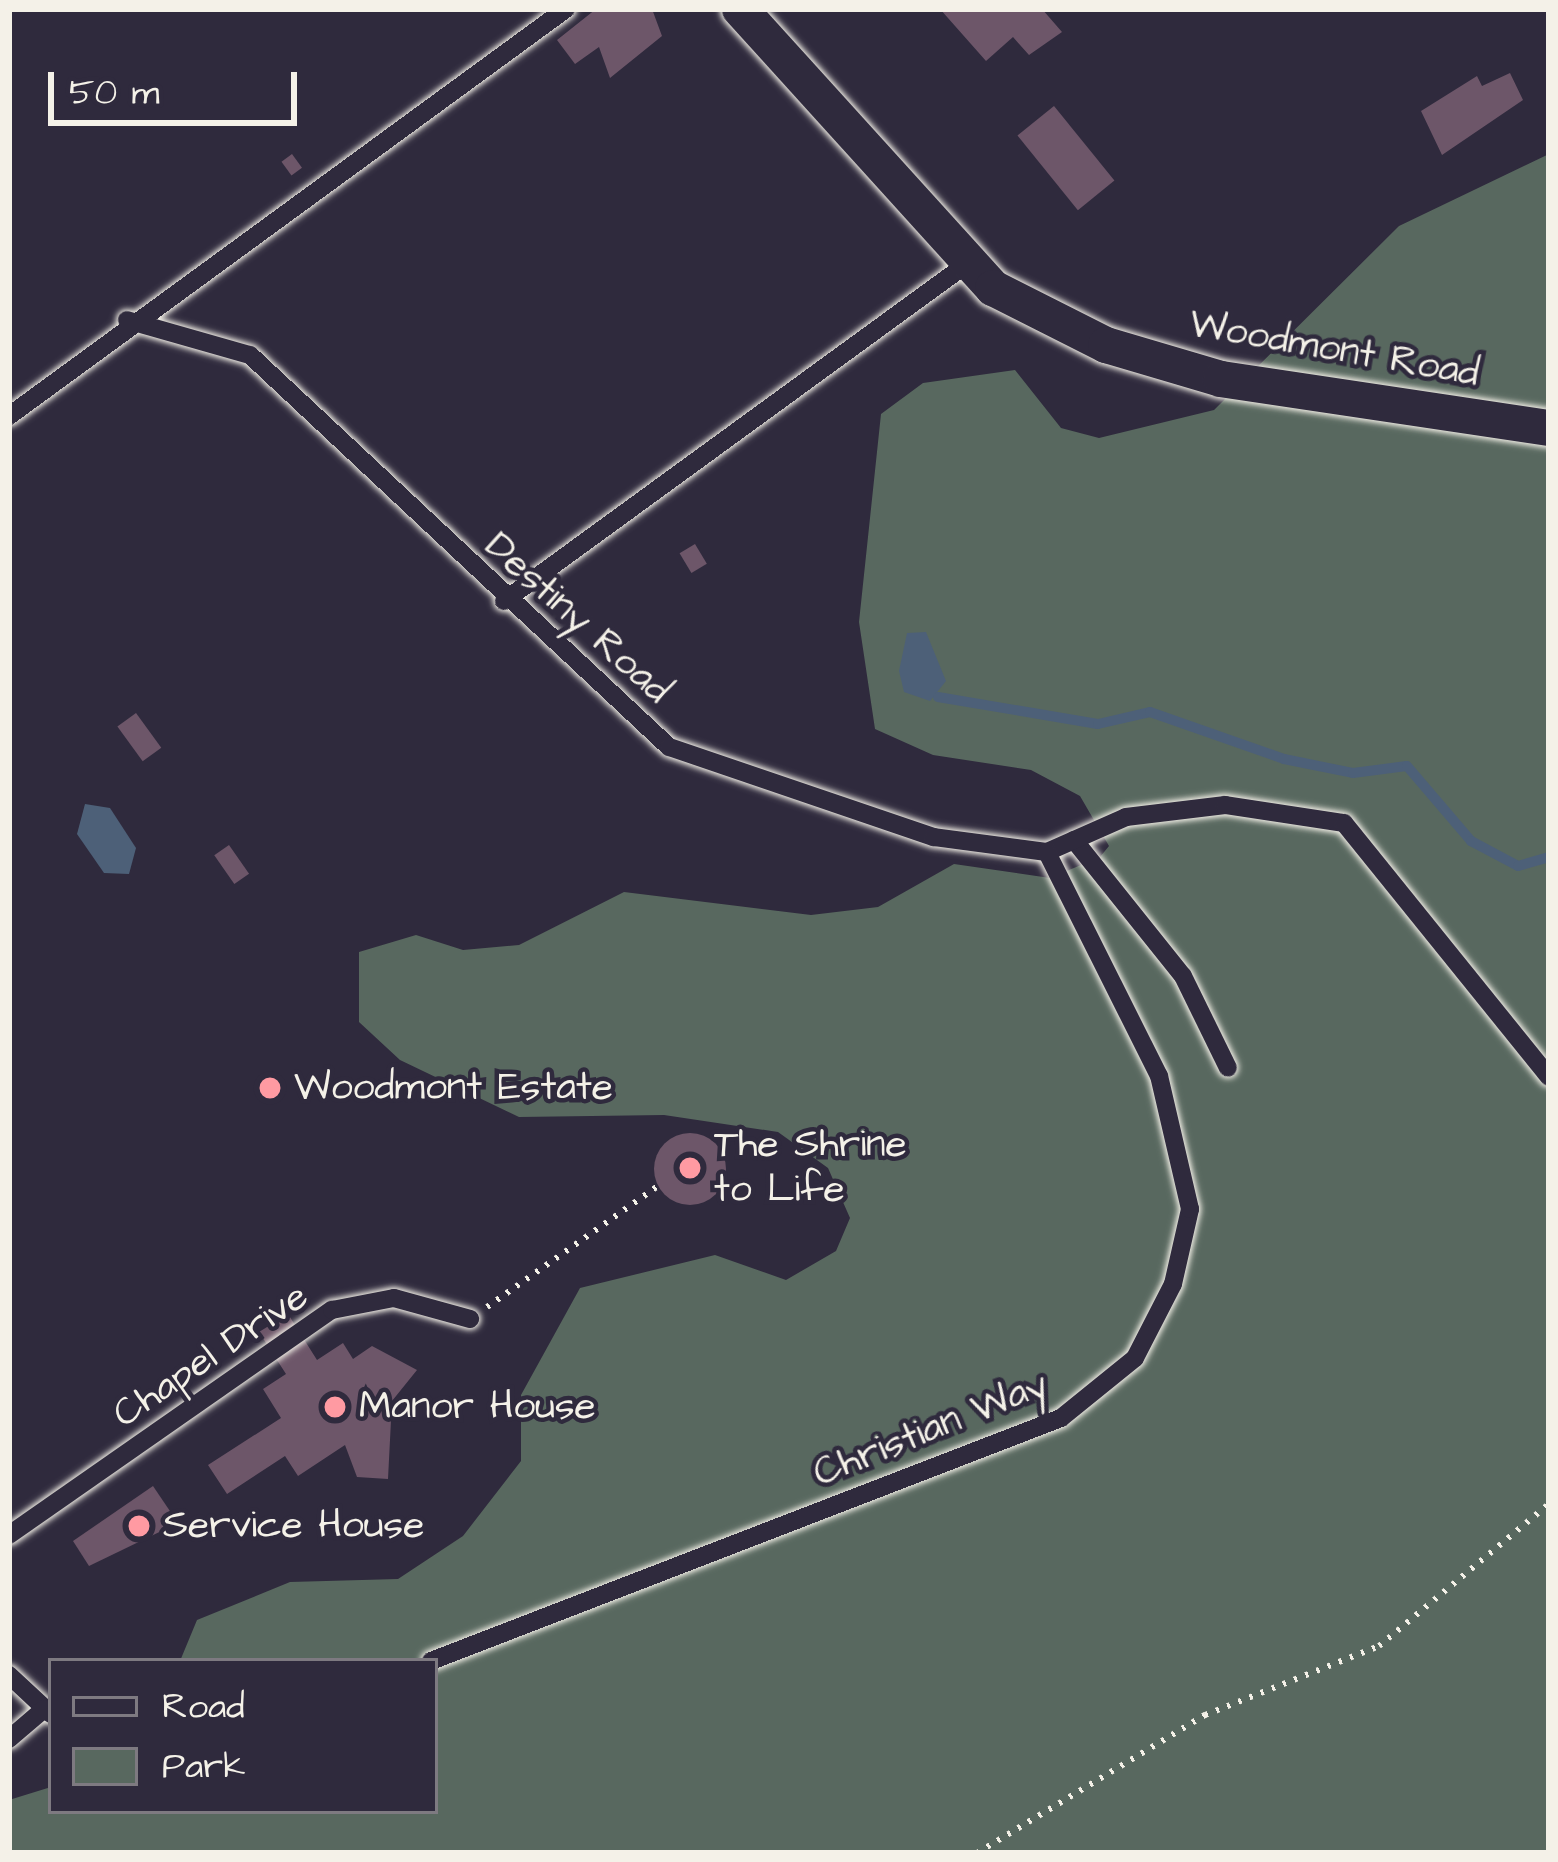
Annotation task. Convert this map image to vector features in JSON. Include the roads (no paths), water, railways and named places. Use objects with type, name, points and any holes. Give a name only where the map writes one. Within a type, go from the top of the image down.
[{"type":"street","name":"Woodmont Road","points":[[740,9],[968,263],[1106,345],[1221,379],[1549,428]]},
{"type":"lane","points":[[9,416],[128,320],[566,9]]},
{"type":"lane","points":[[505,601],[968,263]]},
{"type":"lane","name":"Destiny Road","points":[[128,320],[250,355],[505,601],[669,747],[934,838],[1047,852]]},
{"type":"lane","points":[[1047,852],[1126,817],[1225,805],[1344,823],[1549,1077]]},
{"type":"lane","points":[[1074,840],[1183,976],[1228,1068]]},
{"type":"lane","name":"Christian Way","points":[[438,1658],[1061,1418],[1135,1358],[1173,1284],[1190,1209],[1159,1076],[1047,852]]},
{"type":"lane","name":"Chapel Drive","points":[[9,1535],[332,1310],[394,1298],[470,1319]]},
{"type":"lane","points":[[9,1676],[48,1711],[9,1739]]},
{"type":"water","points":[[926,632],[946,681],[930,701],[904,692],[899,671],[907,633]]},
{"type":"water","points":[[85,804],[110,808],[136,848],[129,874],[104,873],[77,834]]},
{"type":"waterway","points":[[938,697],[1098,724],[1150,712],[1284,759],[1353,773],[1407,766],[1471,841],[1518,866],[1549,857]]},
{"type":"place","name":"Woodmont Estate","points":[[270,1088]]},
{"type":"place","name":"The Shrine to Life","points":[[690,1168]]},
{"type":"place","name":"Manor House","points":[[335,1407]]},
{"type":"place","name":"Service House","points":[[139,1526]]}]
